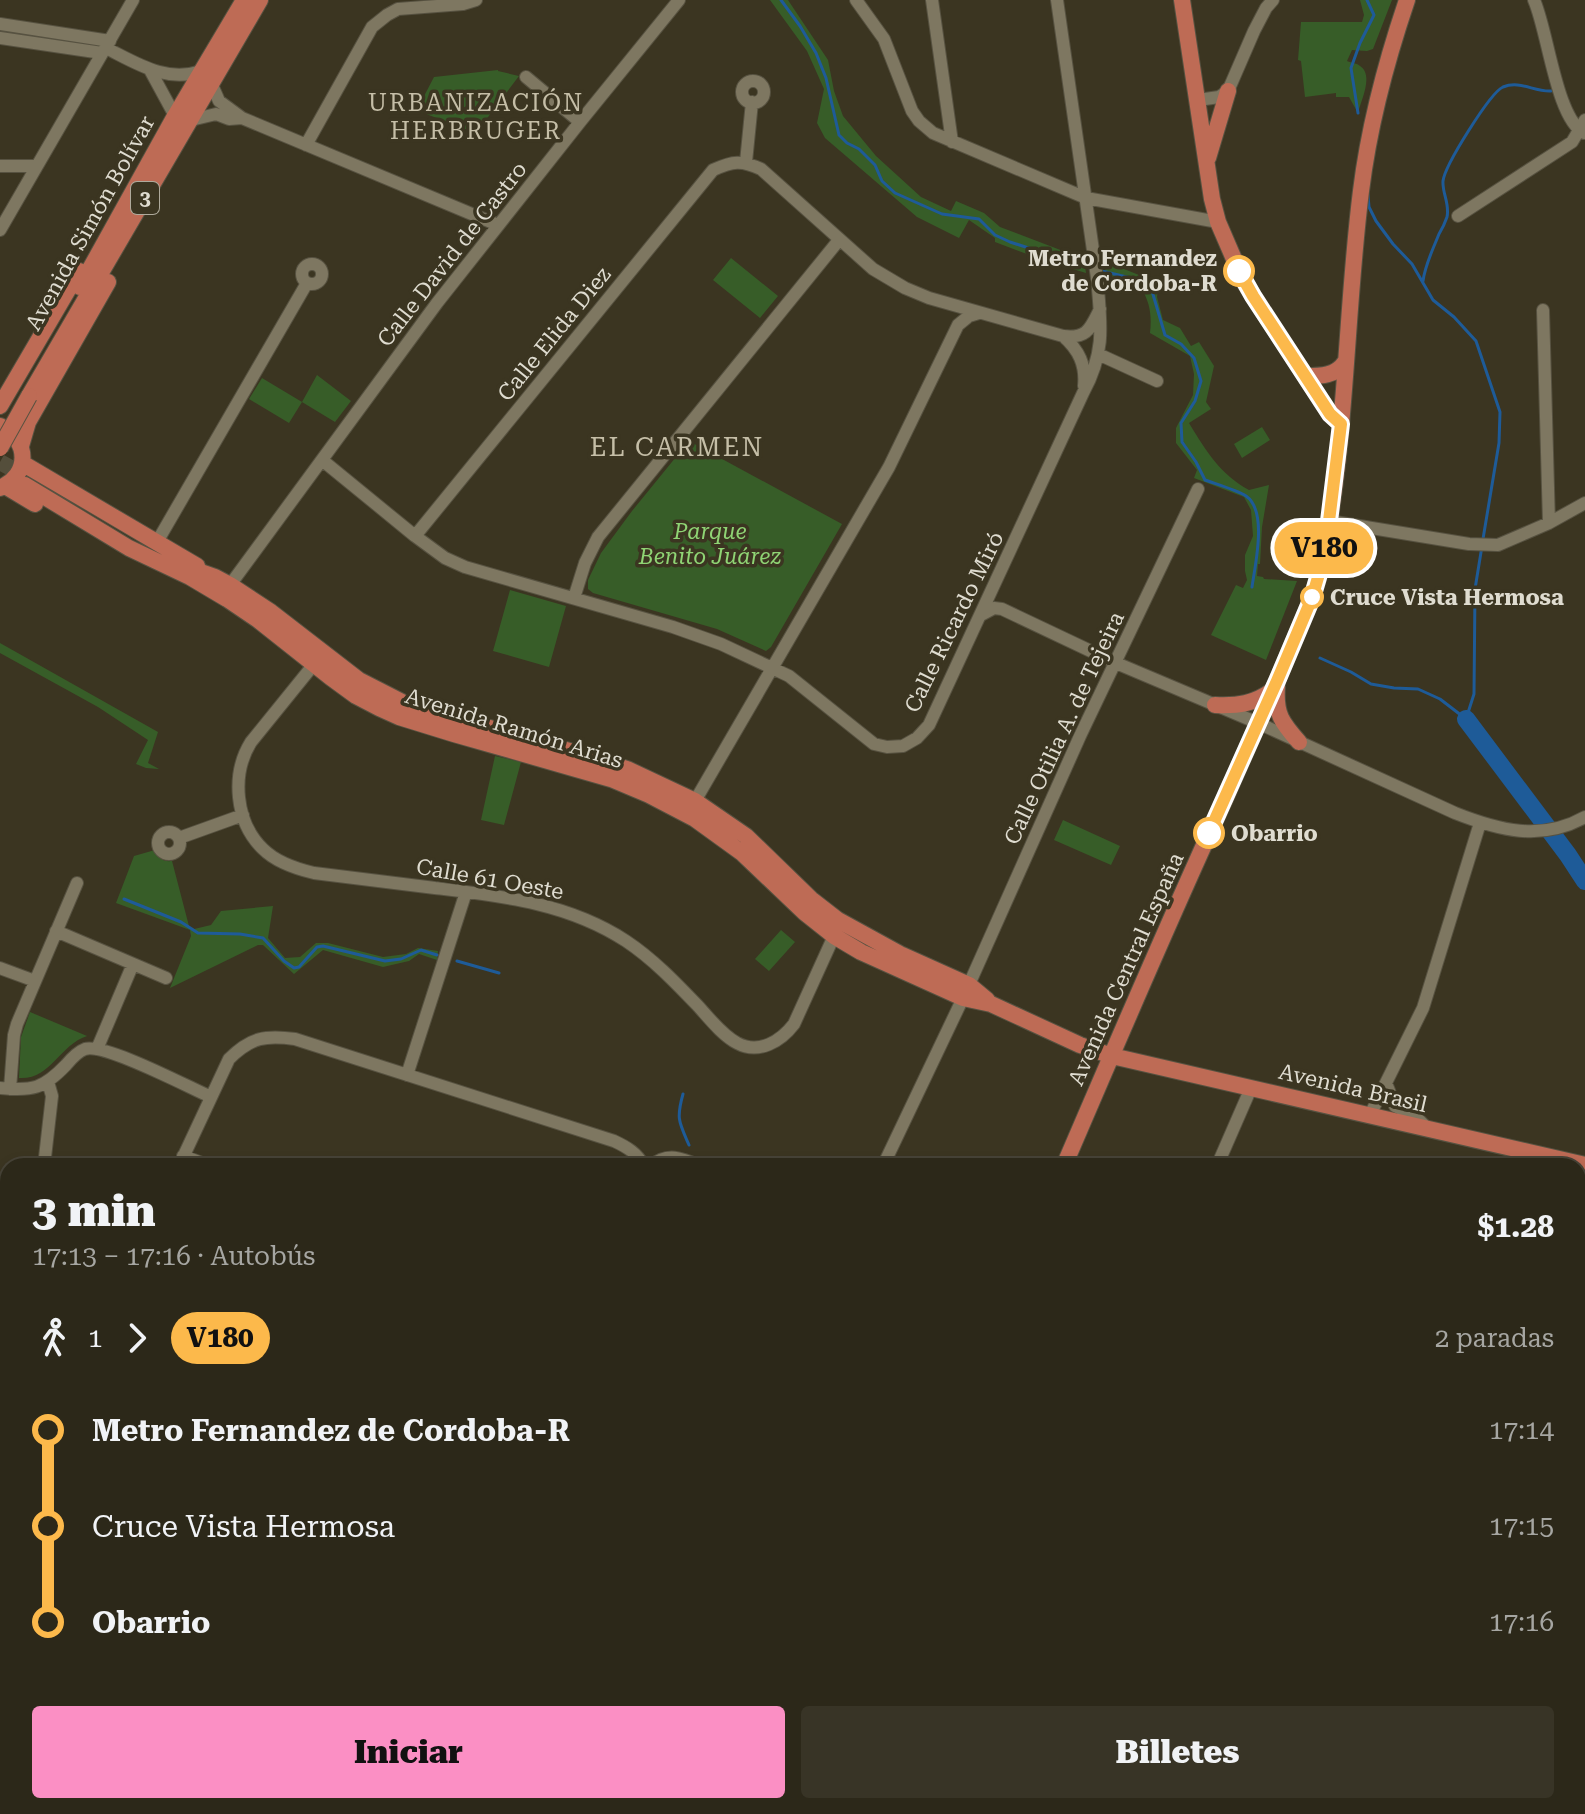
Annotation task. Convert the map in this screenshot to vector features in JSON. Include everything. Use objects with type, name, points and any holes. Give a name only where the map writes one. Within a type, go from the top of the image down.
[{"type":"main road","name":"Avenida Simón Bolívar","points":[[207,78],[244,0]]},
{"type":"main road","name":"Avenida Simón Bolívar","points":[[0,448],[25,394],[145,170],[260,0]]},
{"type":"main road","points":[[1182,0],[1206,163],[1218,222],[1243,280],[1330,414],[1341,424]]},
{"type":"main road","name":"Avenida Central España","points":[[1067,1158],[1312,598],[1329,521],[1341,424],[1366,156],[1388,55],[1407,0]]},
{"type":"main road","points":[[1206,163],[1228,91]]},
{"type":"main road","name":"Avenida Simón Bolívar","points":[[0,426],[25,394],[174,150],[183,118]]},
{"type":"main road","points":[[1305,376],[1334,373],[1345,362]]},
{"type":"main road","points":[[0,406],[25,394],[28,422],[24,468],[3,487],[149,568],[216,582]]},
{"type":"main road","points":[[0,426],[12,434],[24,468],[157,542],[216,582]]},
{"type":"main road","name":"Avenida Ramón Arias","points":[[24,468],[133,541],[271,612],[318,659]]},
{"type":"main road","name":"Avenida Ramón Arias","points":[[216,582],[227,599],[318,659],[406,704],[611,779],[695,819],[742,853],[834,936],[861,952],[966,991]]},
{"type":"main road","points":[[1215,705],[1247,704],[1260,699],[1276,685]]},
{"type":"main road","points":[[1276,685],[1279,715],[1299,742]]},
{"type":"main road","name":"Avenida Ramón Arias","points":[[496,739],[582,755],[627,769],[695,801],[746,836],[811,899],[838,920],[991,1004],[1080,1045],[1112,1056]]},
{"type":"main road","points":[[672,807],[687,807],[695,801]]},
{"type":"main road","name":"Avenida Brasil","points":[[1112,1056],[1559,1158]]},
{"type":"street","points":[[0,230],[133,0]]},
{"type":"street","points":[[306,145],[372,27],[398,9],[463,4],[476,0]]},
{"type":"street","points":[[856,0],[884,39],[912,111],[933,133],[1086,198],[1218,222]]},
{"type":"street","points":[[932,0],[952,142]]},
{"type":"street","name":"Calle Ricardo Miró","points":[[322,460],[445,558],[465,567],[673,627],[721,644],[789,676],[874,744],[903,746],[917,738],[929,725],[995,586],[1093,375],[1098,354],[1102,324],[1097,278],[1057,0]]},
{"type":"street","points":[[1198,100],[1219,97],[1228,91],[1254,31],[1273,0]]},
{"type":"street","points":[[1458,216],[1572,142],[1583,128],[1564,107],[1543,23],[1534,0]]},
{"type":"street","name":"Calle David de Castro","points":[[216,582],[322,460],[437,303],[675,1]]},
{"type":"street","points":[[0,24],[106,48],[150,70],[181,77],[207,78],[219,101],[242,118],[498,225]]},
{"type":"street","points":[[0,38],[106,48]]},
{"type":"street","points":[[150,70],[183,118],[216,114],[229,119],[242,118]]},
{"type":"street","points":[[526,77],[580,122]]},
{"type":"street","points":[[752,102],[746,162],[771,177],[873,269],[905,288],[1063,336],[1082,336],[1100,309]]},
{"type":"street","name":"Calle Elida Diez","points":[[415,536],[713,170],[730,163],[746,162]]},
{"type":"street","points":[[0,166],[37,166]]},
{"type":"street","points":[[574,598],[585,563],[598,537],[839,240]]},
{"type":"street","points":[[157,542],[307,283]]},
{"type":"street","points":[[942,301],[952,311],[958,325]]},
{"type":"street","points":[[1543,310],[1549,523]]},
{"type":"street","points":[[695,801],[889,467],[958,325],[969,316],[983,313]]},
{"type":"street","points":[[1063,336],[1082,362],[1085,373],[1083,393]]},
{"type":"street","points":[[1098,354],[1157,381]]},
{"type":"street","name":"Calle Otilia A. de Tejeira","points":[[887,1158],[966,991],[1080,736],[1198,489]]},
{"type":"street","points":[[1329,521],[1469,544],[1498,545],[1585,503]]},
{"type":"street","points":[[995,586],[1002,609]]},
{"type":"street","points":[[981,615],[994,608],[1002,609],[1116,663],[1480,823],[1531,831],[1553,829],[1582,819]]},
{"type":"street","name":"Calle 61 Oeste","points":[[318,659],[244,753],[238,795],[243,815],[254,838],[273,857],[314,873],[525,900],[578,915],[629,943],[654,962],[723,1033],[738,1044],[751,1048],[765,1047],[777,1041],[794,1024],[834,936]]},
{"type":"street","points":[[763,682],[789,676]]},
{"type":"street","points":[[179,838],[243,815]]},
{"type":"street","points":[[1370,1115],[1423,1008],[1480,823]]},
{"type":"street","points":[[77,883],[17,1024],[5,1088],[31,1089],[48,1082],[86,1048],[120,1057],[211,1097]]},
{"type":"street","points":[[407,1075],[466,892]]},
{"type":"street","points":[[56,931],[166,978]]},
{"type":"street","points":[[97,1049],[133,964]]},
{"type":"street","points":[[0,968],[35,981]]},
{"type":"street","points":[[182,1158],[229,1059],[242,1046],[267,1037],[295,1039],[614,1141],[640,1158]]},
{"type":"street","points":[[45,1158],[52,1096],[48,1082]]},
{"type":"street","points":[[1386,1083],[1395,1106],[1414,1115],[1426,1127]]},
{"type":"street","points":[[1220,1158],[1251,1088]]},
{"type":"green space","points":[[770,0],[788,0],[828,60],[843,116],[876,156],[921,197],[951,211],[956,201],[984,213],[1000,227],[1084,259],[1086,273],[995,242],[995,238],[969,220],[959,238],[917,217],[825,138],[817,123],[824,89],[807,51]]},
{"type":"green space","points":[[1360,0],[1392,0],[1373,49],[1352,50],[1347,61],[1359,65],[1366,75],[1358,113],[1349,97],[1336,97],[1336,93],[1305,97],[1301,61],[1298,60],[1301,22],[1362,22],[1364,15]]},
{"type":"green space","points":[[498,70],[519,76],[476,133],[413,109],[422,100],[434,77]]},
{"type":"green space","points":[[731,258],[778,296],[760,318],[713,280]]},
{"type":"green space","points":[[1109,263],[1149,279],[1158,289],[1163,320],[1180,328],[1191,346],[1199,342],[1214,366],[1206,402],[1211,409],[1189,423],[1208,452],[1230,477],[1249,490],[1269,485],[1257,576],[1297,581],[1266,660],[1211,635],[1236,585],[1243,588],[1247,580],[1245,555],[1253,536],[1251,510],[1244,497],[1194,478],[1197,470],[1176,443],[1176,428],[1193,395],[1194,374],[1190,356],[1150,333],[1150,309],[1141,288],[1106,279],[1105,266]]},
{"type":"green space","points":[[317,375],[351,401],[335,422],[302,402]]},
{"type":"green space","points":[[262,378],[302,402],[289,423],[249,399]]},
{"type":"green space","points":[[1262,427],[1270,440],[1242,458],[1234,444]]},
{"type":"green space","name":"Parque Benito Juárez","points":[[689,441],[842,524],[766,651],[717,629],[588,589],[588,580],[601,553]]},
{"type":"green space","points":[[510,590],[566,606],[549,667],[493,651]]},
{"type":"green space","points":[[0,643],[158,732],[148,763],[159,769],[136,764],[148,740],[98,707],[0,653]]},
{"type":"green space","points":[[495,756],[521,762],[504,825],[481,820]]},
{"type":"green space","points":[[1063,820],[1120,846],[1111,865],[1054,840]]},
{"type":"green space","points":[[155,850],[161,859],[172,861],[190,930],[116,903],[134,856]]},
{"type":"green space","points":[[273,906],[268,938],[285,958],[300,957],[316,943],[328,943],[383,957],[406,954],[418,948],[438,951],[437,960],[419,954],[409,961],[383,967],[323,950],[294,974],[263,945],[258,945],[170,988],[191,936],[190,930],[211,925],[221,911]]},
{"type":"green space","points":[[781,930],[795,942],[769,971],[755,959]]},
{"type":"green space","points":[[30,1012],[87,1036],[77,1040],[39,1074],[19,1078],[21,1037]]},
{"type":"waterway","points":[[781,0],[816,53],[826,78],[839,135],[875,165],[882,181],[895,193],[942,214],[979,219],[995,235],[1010,242],[1090,268]]},
{"type":"waterway","points":[[1358,113],[1351,68],[1374,15],[1367,0]]},
{"type":"waterway","points":[[1423,281],[1447,217],[1443,181],[1459,146],[1479,115],[1503,87],[1521,85],[1551,91]]},
{"type":"waterway","points":[[1368,195],[1369,207],[1376,221],[1412,264],[1433,300],[1476,341],[1500,412],[1499,443],[1483,539]]},
{"type":"waterway","points":[[1102,271],[1143,281],[1152,291],[1165,335],[1181,344],[1194,358],[1201,381],[1195,401],[1181,423],[1182,442],[1205,480],[1232,489],[1253,503],[1257,513],[1258,539],[1252,587]]},
{"type":"waterway","points":[[1320,658],[1371,684],[1418,689],[1440,699],[1466,719],[1474,694],[1475,589],[1482,546]]},
{"type":"waterway","points":[[1466,719],[1585,881]]},
{"type":"waterway","points":[[124,899],[181,922],[198,933],[263,938],[294,968],[299,967],[317,947],[323,946],[385,961],[401,959],[421,950],[437,955]]},
{"type":"waterway","points":[[457,961],[499,973]]},
{"type":"waterway","points":[[683,1094],[680,1120],[689,1145]]},
{"type":"tunnel","points":[[0,462],[29,478]]},
{"type":"bus line","name":"V180","points":[[1209,833],[1312,598],[1329,521],[1341,424],[1330,414],[1239,271]]},
{"type":"place","name":"Metro Fernandez de Cordoba-R","points":[[1239,271]]},
{"type":"place","name":"Cruce Vista Hermosa","points":[[1312,597]]},
{"type":"place","name":"Obarrio","points":[[1209,833]]},
{"type":"district","name":"URBANIZACIÓN HERBRUGER","points":[[476,117]]},
{"type":"district","name":"EL CARMEN","points":[[677,447]]}]
